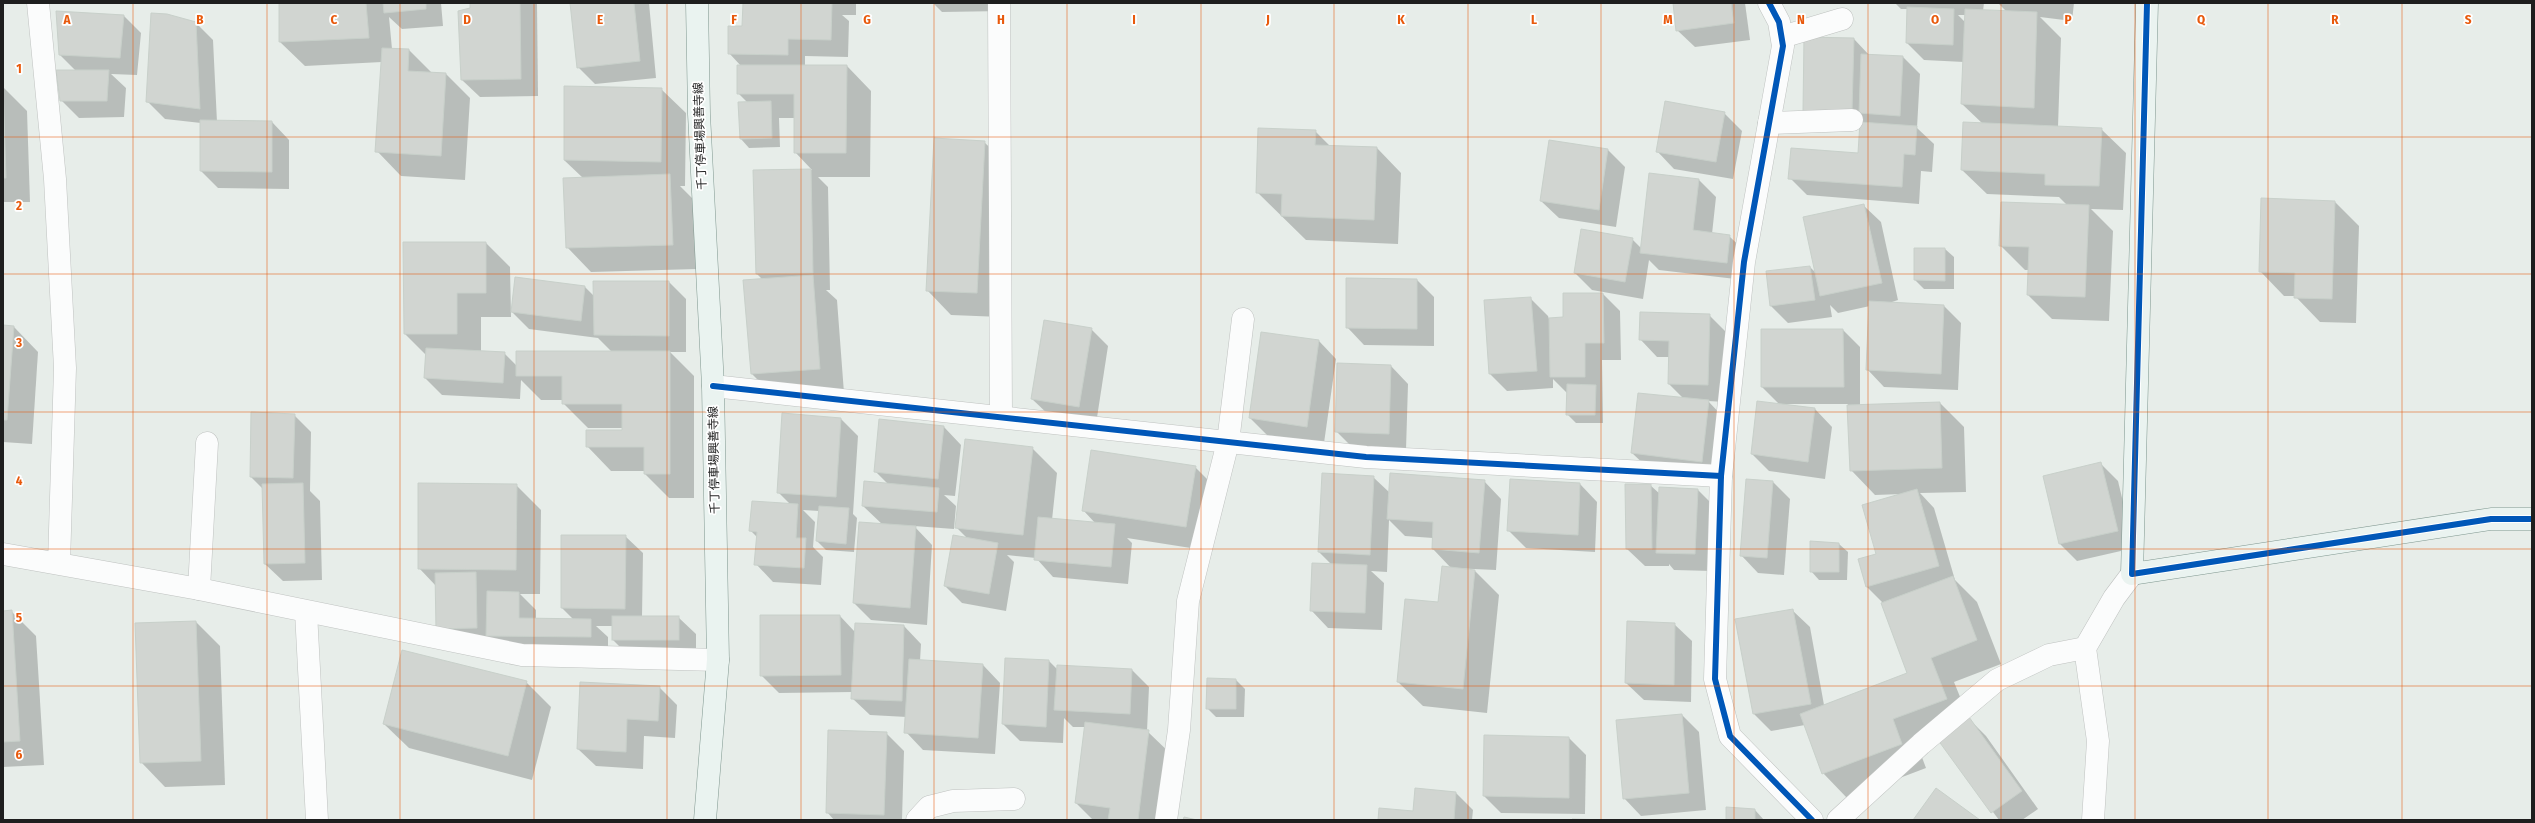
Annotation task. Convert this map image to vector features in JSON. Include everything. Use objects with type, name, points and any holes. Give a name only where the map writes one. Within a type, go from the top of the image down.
[{"type":"street","points":[[38,3],[55,179],[65,368],[59,563]]},
{"type":"street","name":"千丁停車場興善寺線","points":[[697,3],[699,114],[713,386],[718,660],[704,820]]},
{"type":"street","points":[[999,3],[1002,417]]},
{"type":"street","points":[[1770,3],[1779,22],[1783,46],[1744,262],[1721,476],[1715,679],[1730,736],[1812,820]]},
{"type":"street","points":[[2093,820],[2098,741],[2086,648],[2114,598],[2132,574],[2147,3]]},
{"type":"street","points":[[1782,37],[1842,19]]},
{"type":"street","points":[[1769,123],[1852,120]]},
{"type":"street","points":[[1166,820],[1179,730],[1188,601],[1228,442],[1243,319]]},
{"type":"street","points":[[713,386],[1366,457],[1721,476]]},
{"type":"street","points":[[199,589],[207,443]]},
{"type":"street","points":[[2132,574],[2491,519],[2532,519]]},
{"type":"street","points":[[3,554],[199,589],[522,655],[718,660]]},
{"type":"street","points":[[306,612],[317,820]]},
{"type":"street","points":[[1838,820],[1921,744],[1997,680],[2049,655],[2086,648]]},
{"type":"street","points":[[917,820],[929,807],[952,801],[1014,799]]},
{"type":"building","points":[[279,3],[366,3],[369,38],[279,42]]},
{"type":"building","points":[[383,3],[426,3],[426,9],[384,13]]},
{"type":"building","points":[[470,3],[520,3],[521,79],[461,80],[458,11],[470,8]]},
{"type":"building","points":[[570,3],[634,3],[640,61],[577,68]]},
{"type":"building","points":[[743,3],[832,3],[831,40],[788,39],[788,55],[728,54],[728,26],[742,26]]},
{"type":"building","points":[[1673,3],[1731,3],[1734,23],[1676,31]]},
{"type":"building","points":[[1907,7],[1954,9],[1953,45],[1906,43]]},
{"type":"building","points":[[1965,9],[2037,12],[2034,108],[1961,104]]},
{"type":"building","points":[[56,11],[124,15],[120,58],[59,55]]},
{"type":"building","points":[[151,13],[167,14],[196,22],[200,109],[146,102]]},
{"type":"building","points":[[1804,37],[1854,38],[1852,112],[1803,111]]},
{"type":"building","points":[[382,48],[409,49],[408,71],[446,73],[441,156],[375,152]]},
{"type":"building","points":[[1861,54],[1903,56],[1900,116],[1859,113]]},
{"type":"building","points":[[737,65],[847,65],[846,153],[794,153],[794,94],[737,94]]},
{"type":"building","points":[[56,70],[109,70],[107,101],[60,101]]},
{"type":"building","points":[[3,85],[6,178],[3,178]]},
{"type":"building","points":[[564,86],[662,88],[661,162],[564,160]]},
{"type":"building","points":[[771,101],[772,138],[740,139],[738,102]]},
{"type":"building","points":[[1665,101],[1725,112],[1716,162],[1656,152]]},
{"type":"building","points":[[200,120],[272,121],[272,172],[200,171]]},
{"type":"building","points":[[1860,122],[1917,126],[1915,155],[1904,154],[1902,187],[1788,179],[1791,148],[1858,153]]},
{"type":"building","points":[[1963,122],[2102,128],[2099,186],[2045,185],[2045,174],[1961,170]]},
{"type":"building","points":[[1258,128],[1316,130],[1315,145],[1377,147],[1374,220],[1281,216],[1282,194],[1256,193]]},
{"type":"building","points":[[934,138],[985,141],[977,293],[926,291]]},
{"type":"building","points":[[1549,140],[1608,149],[1599,210],[1540,201]]},
{"type":"building","points":[[811,169],[813,273],[756,274],[753,170]]},
{"type":"building","points":[[1649,173],[1699,179],[1693,230],[1730,235],[1727,263],[1640,253]]},
{"type":"building","points":[[670,174],[673,245],[566,248],[563,178]]},
{"type":"building","points":[[2261,198],[2335,201],[2332,299],[2294,298],[2295,273],[2259,272]]},
{"type":"building","points":[[2001,202],[2089,205],[2085,297],[2027,295],[2029,247],[1999,246]]},
{"type":"building","points":[[1864,204],[1882,283],[1820,296],[1803,217]]},
{"type":"building","points":[[1581,229],[1633,238],[1625,282],[1574,273]]},
{"type":"building","points":[[403,242],[486,242],[486,293],[457,293],[457,334],[404,334]]},
{"type":"building","points":[[1914,248],[1945,248],[1945,281],[1914,280]]},
{"type":"building","points":[[1810,266],[1815,300],[1770,306],[1766,271]]},
{"type":"building","points":[[813,275],[820,369],[751,374],[743,280]]},
{"type":"building","points":[[515,277],[585,286],[581,321],[511,312]]},
{"type":"building","points":[[1346,278],[1417,279],[1417,329],[1346,328]]},
{"type":"building","points":[[593,281],[669,281],[669,336],[594,335]]},
{"type":"building","points":[[1563,293],[1603,293],[1604,343],[1585,343],[1585,377],[1550,377],[1549,318],[1563,317]]},
{"type":"building","points":[[1531,297],[1537,371],[1489,374],[1484,300]]},
{"type":"building","points":[[1869,301],[1944,305],[1941,374],[1866,370]]},
{"type":"building","points":[[1640,312],[1710,314],[1708,385],[1668,384],[1669,341],[1639,340]]},
{"type":"building","points":[[1044,320],[1092,328],[1079,407],[1031,399]]},
{"type":"building","points":[[3,325],[14,326],[7,420],[3,420]]},
{"type":"building","points":[[1761,329],[1843,329],[1844,387],[1761,387]]},
{"type":"building","points":[[1261,332],[1319,340],[1307,427],[1249,418]]},
{"type":"building","points":[[426,348],[505,352],[503,383],[424,378]]},
{"type":"building","points":[[516,351],[670,351],[670,474],[644,474],[644,447],[586,447],[586,430],[622,430],[622,404],[562,404],[562,376],[516,376]]},
{"type":"building","points":[[1337,363],[1391,365],[1389,434],[1335,432]]},
{"type":"building","points":[[1567,384],[1596,385],[1595,415],[1566,415]]},
{"type":"building","points":[[1638,393],[1709,400],[1702,462],[1631,453]]},
{"type":"building","points":[[1757,401],[1815,408],[1808,462],[1751,454]]},
{"type":"building","points":[[1940,402],[1942,468],[1850,471],[1847,405]]},
{"type":"building","points":[[251,412],[295,414],[293,478],[250,477]]},
{"type":"building","points":[[782,413],[841,418],[836,497],[777,493]]},
{"type":"building","points":[[879,419],[944,426],[938,479],[874,472]]},
{"type":"building","points":[[965,439],[1033,447],[1023,535],[955,528]]},
{"type":"building","points":[[1091,450],[1196,466],[1186,527],[1082,511]]},
{"type":"building","points":[[2101,462],[2118,531],[2059,544],[2043,476]]},
{"type":"building","points":[[1322,473],[1374,476],[1370,555],[1318,552]]},
{"type":"building","points":[[1390,473],[1485,480],[1479,553],[1432,549],[1433,522],[1387,519]]},
{"type":"building","points":[[1510,479],[1580,483],[1578,535],[1507,531]]},
{"type":"building","points":[[1746,479],[1773,481],[1767,558],[1740,556]]},
{"type":"building","points":[[864,481],[939,488],[937,512],[862,506]]},
{"type":"building","points":[[303,483],[305,563],[264,564],[262,484]]},
{"type":"building","points":[[418,483],[517,484],[516,570],[418,569]]},
{"type":"building","points":[[1625,484],[1651,484],[1652,549],[1626,549]]},
{"type":"building","points":[[1659,487],[1698,489],[1695,554],[1656,553]]},
{"type":"building","points":[[1917,489],[1939,566],[1866,587],[1858,559],[1876,554],[1862,505]]},
{"type":"building","points":[[752,501],[798,504],[796,538],[806,538],[804,568],[754,565],[757,532],[749,531]]},
{"type":"building","points":[[819,506],[849,508],[846,544],[816,541]]},
{"type":"building","points":[[1038,517],[1115,524],[1111,567],[1034,560]]},
{"type":"building","points":[[859,522],[916,526],[910,608],[853,603]]},
{"type":"building","points":[[561,535],[626,535],[625,609],[561,608]]},
{"type":"building","points":[[953,535],[998,543],[989,594],[944,586]]},
{"type":"building","points":[[1810,541],[1839,543],[1839,572],[1810,572]]},
{"type":"building","points":[[1312,563],[1367,565],[1365,613],[1310,611]]},
{"type":"building","points":[[1442,566],[1475,570],[1463,689],[1397,682],[1405,599],[1438,602]]},
{"type":"building","points":[[476,572],[477,628],[436,629],[435,573]]},
{"type":"building","points":[[1953,576],[1977,640],[1931,658],[1947,699],[1893,719],[1902,744],[1822,774],[1800,714],[1907,673],[1881,603]]},
{"type":"building","points":[[487,591],[519,592],[519,618],[591,619],[591,637],[486,636]]},
{"type":"building","points":[[1793,609],[1811,704],[1753,714],[1735,619]]},
{"type":"building","points":[[12,610],[20,741],[3,742],[3,611]]},
{"type":"building","points":[[760,615],[840,615],[841,675],[760,676]]},
{"type":"building","points":[[612,616],[679,616],[679,640],[612,640]]},
{"type":"building","points":[[196,621],[201,761],[140,763],[135,623]]},
{"type":"building","points":[[1627,621],[1675,623],[1674,685],[1625,683]]},
{"type":"building","points":[[855,623],[904,625],[902,701],[851,699]]},
{"type":"building","points":[[402,650],[527,681],[508,756],[383,724]]},
{"type":"building","points":[[1005,658],[1049,660],[1046,727],[1002,724]]},
{"type":"building","points":[[909,659],[983,664],[978,738],[904,733]]},
{"type":"building","points":[[1057,665],[1132,669],[1130,714],[1054,710]]},
{"type":"building","points":[[1207,678],[1236,679],[1236,709],[1206,709]]},
{"type":"building","points":[[580,682],[660,686],[658,721],[627,719],[626,752],[577,749]]},
{"type":"building","points":[[1682,714],[1689,793],[1623,799],[1616,720]]},
{"type":"building","points":[[1969,717],[2022,791],[1991,813],[1938,740]]},
{"type":"building","points":[[1085,722],[1149,730],[1138,820],[1108,820],[1110,808],[1075,803]]},
{"type":"building","points":[[828,730],[887,732],[884,815],[826,813]]},
{"type":"building","points":[[1484,735],[1569,737],[1569,798],[1483,796]]},
{"type":"building","points":[[1415,788],[1456,792],[1454,820],[1378,820],[1379,808],[1413,811]]},
{"type":"building","points":[[1936,788],[1980,820],[1913,820]]},
{"type":"building","points":[[1726,807],[1755,809],[1755,820],[1726,820]]},
{"type":"building","points":[[1184,817],[1197,820],[1183,820]]},
{"type":"building","points":[[1572,819],[1608,820],[1572,820]]},
{"type":"cycle path","points":[[1769,3],[1779,22],[1783,46],[1744,262],[1721,476],[1715,679],[1730,736],[1812,820]]},
{"type":"cycle path","points":[[2147,3],[2132,574],[2491,519],[2532,519]]},
{"type":"cycle path","points":[[713,386],[1366,457],[1721,476]]}]
